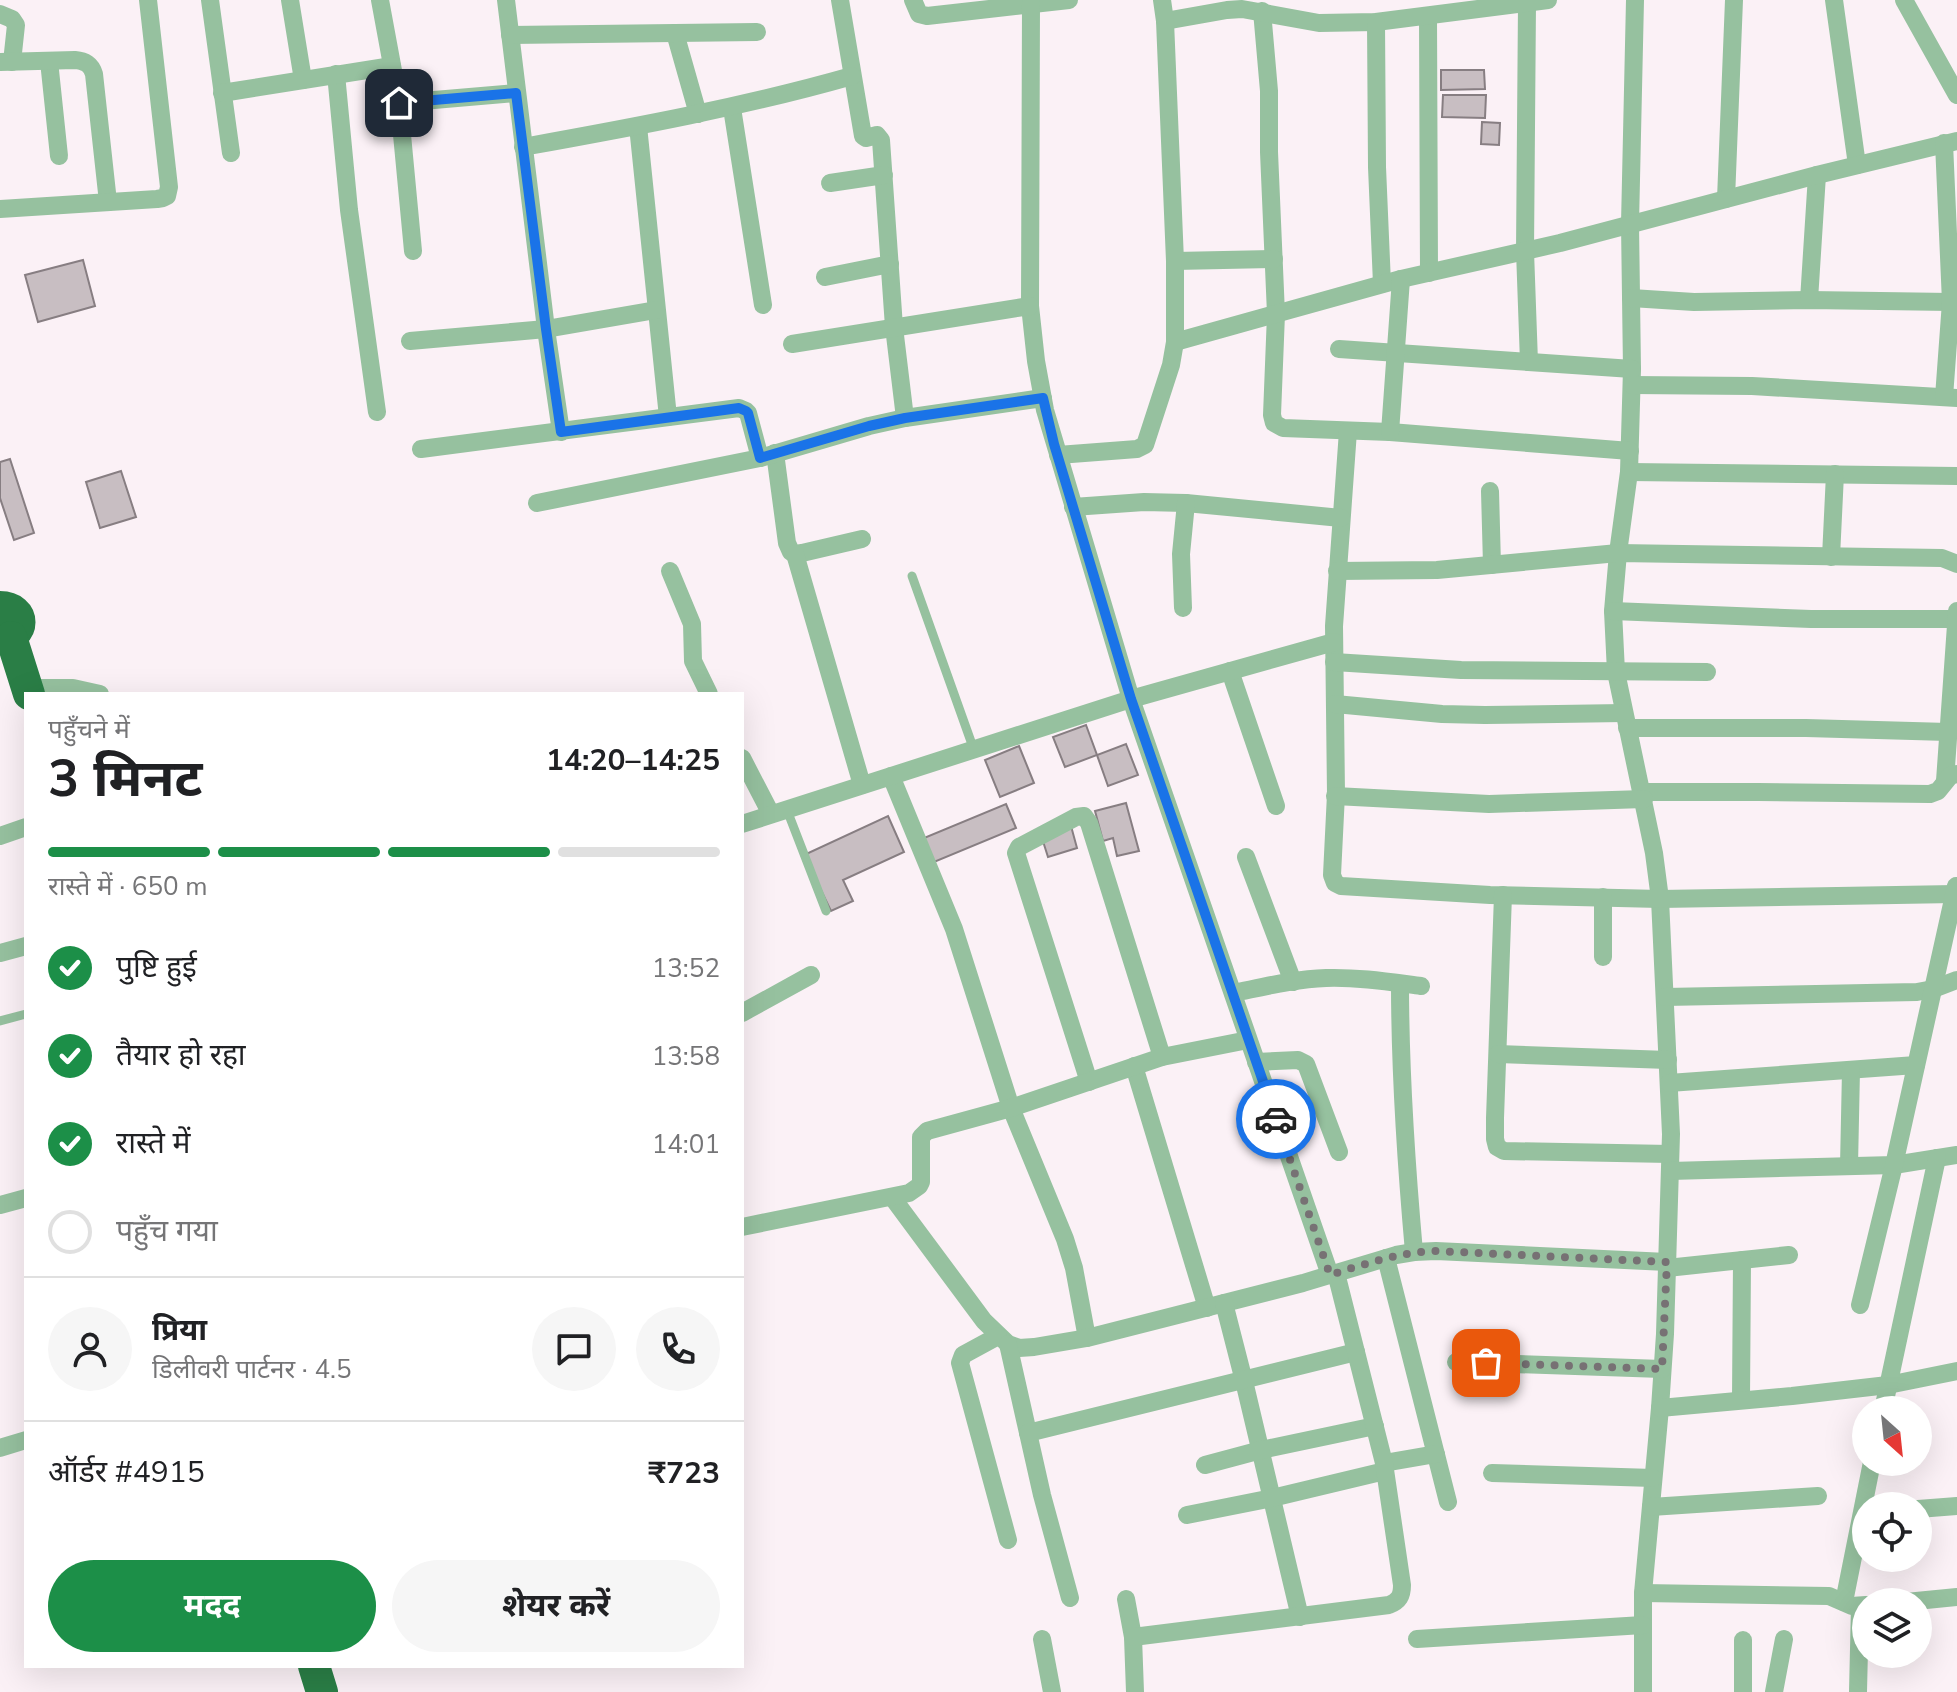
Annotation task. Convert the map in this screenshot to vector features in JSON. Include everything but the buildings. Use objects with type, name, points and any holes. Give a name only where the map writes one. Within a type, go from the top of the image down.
[{"type":"highway","points":[[4,627],[28,691]]},
{"type":"highway","points":[[315,1668],[322,1692]]},
{"type":"street","points":[[0,209],[167,196],[169,190],[148,0]]},
{"type":"street","points":[[210,0],[231,153]]},
{"type":"street","points":[[290,0],[303,80]]},
{"type":"street","points":[[380,0],[399,103],[413,251]]},
{"type":"street","points":[[506,0],[561,432]]},
{"type":"street","points":[[840,0],[863,136],[877,135],[881,138],[894,327],[905,418]]},
{"type":"street","points":[[913,0],[919,14],[927,16],[1069,0]]},
{"type":"street","points":[[1058,455],[1137,449],[1145,445],[1171,365],[1175,342],[1175,261],[1162,0]]},
{"type":"street","points":[[1165,21],[1242,9],[1319,23],[1376,22],[1428,16],[1479,5],[1548,0]]},
{"type":"street","points":[[1635,0],[1630,224],[1630,451],[1613,611],[1616,672],[1643,796],[1660,899],[1670,1163],[1660,1408],[1643,1593],[1643,1692]]},
{"type":"street","points":[[1726,199],[1734,0]]},
{"type":"street","points":[[1834,0],[1857,165]]},
{"type":"street","points":[[1904,0],[1957,95]]},
{"type":"street","points":[[1031,3],[1030,306],[1043,398],[1131,699],[1248,1040],[1333,1274],[1375,1426],[1402,1585],[1400,1598],[1389,1605],[1133,1637]]},
{"type":"street","points":[[1527,3],[1525,251],[1529,362]]},
{"type":"street","points":[[1262,11],[1269,91],[1276,314],[1274,423],[1283,428],[1390,432],[1630,451]]},
{"type":"street","points":[[0,14],[12,19],[16,25],[6,62],[83,61],[93,70],[108,202]]},
{"type":"street","points":[[1428,16],[1429,273]]},
{"type":"street","points":[[1376,22],[1382,284]]},
{"type":"street","points":[[510,35],[757,32]]},
{"type":"street","points":[[675,33],[698,114]]},
{"type":"street","points":[[49,61],[59,156]]},
{"type":"street","points":[[222,93],[392,66]]},
{"type":"street","points":[[336,74],[349,210],[377,412]]},
{"type":"street","points":[[523,147],[732,108],[852,76]]},
{"type":"street","points":[[399,103],[516,93]]},
{"type":"street","points":[[732,108],[763,305]]},
{"type":"street","points":[[638,126],[668,417]]},
{"type":"street","points":[[1175,342],[1401,279],[1525,251],[1950,142],[1950,398],[1632,377],[1529,362],[1339,349]]},
{"type":"street","points":[[830,183],[884,175]]},
{"type":"street","points":[[1809,300],[1817,175]]},
{"type":"street","points":[[1175,261],[1274,259]]},
{"type":"street","points":[[825,277],[890,264]]},
{"type":"street","points":[[1390,432],[1401,279]]},
{"type":"street","points":[[1631,298],[1694,302],[1951,302]]},
{"type":"street","points":[[792,344],[1030,306]]},
{"type":"street","points":[[410,341],[546,329],[656,310]]},
{"type":"street","points":[[537,503],[768,455],[905,418],[1043,398]]},
{"type":"street","points":[[421,449],[739,408],[746,411],[768,455],[787,543],[795,554],[862,785]]},
{"type":"street","points":[[1348,431],[1334,642],[1332,875],[1335,883],[1341,886],[1503,895],[1660,899],[1956,889],[1860,1305]]},
{"type":"street","points":[[1629,472],[1957,476]]},
{"type":"street","points":[[1831,557],[1835,474]]},
{"type":"street","points":[[1490,491],[1492,565]]},
{"type":"street","points":[[1073,507],[1144,502],[1186,503],[1341,518]]},
{"type":"street","points":[[1183,608],[1181,554],[1186,503]]},
{"type":"street","points":[[795,554],[862,539]]},
{"type":"street","points":[[1337,571],[1437,570],[1618,553],[1942,558],[1957,564]]},
{"type":"street","points":[[670,571],[692,624],[693,661],[708,692]]},
{"type":"street","points":[[1613,611],[1811,619],[1957,619]]},
{"type":"street","points":[[1335,796],[1489,804],[1758,792],[1930,794],[1938,791],[1951,778],[1948,732],[1957,611]]},
{"type":"street","points":[[744,823],[1131,699],[1334,642]]},
{"type":"street","points":[[1334,662],[1461,670],[1707,672]]},
{"type":"street","points":[[1230,671],[1276,806]]},
{"type":"street","points":[[28,691],[73,688],[91,692]]},
{"type":"street","points":[[1335,704],[1471,715],[1948,732]]},
{"type":"street","points":[[744,761],[779,812]]},
{"type":"street","points":[[891,776],[954,929],[1011,1108],[1071,1256],[1087,1338]]},
{"type":"street","points":[[1089,1082],[1016,853],[1024,844],[1076,817],[1084,816],[1089,823],[1162,1057]]},
{"type":"street","points":[[0,836],[24,828]]},
{"type":"street","points":[[1246,857],[1293,982]]},
{"type":"street","points":[[1503,895],[1495,1139],[1500,1150],[1670,1163],[1849,1166],[1894,1165],[1957,1155]]},
{"type":"street","points":[[1603,897],[1603,957]]},
{"type":"street","points":[[0,953],[24,947]]},
{"type":"street","points":[[744,1012],[811,975]]},
{"type":"street","points":[[1233,993],[1325,978],[1355,978],[1421,986]]},
{"type":"street","points":[[1665,997],[1917,992],[1957,980]]},
{"type":"street","points":[[1400,984],[1404,1137],[1414,1252]]},
{"type":"street","points":[[744,1227],[909,1193],[919,1186],[922,1174],[921,1142],[923,1133],[931,1129],[1011,1108],[1162,1057],[1248,1040]]},
{"type":"street","points":[[1498,1054],[1668,1060]]},
{"type":"street","points":[[1256,1062],[1298,1060],[1306,1064],[1339,1152]]},
{"type":"street","points":[[1669,1083],[1916,1065]]},
{"type":"street","points":[[1134,1066],[1244,1381],[1300,1617]]},
{"type":"street","points":[[1849,1166],[1851,1070]]},
{"type":"street","points":[[1886,1396],[1937,1158]]},
{"type":"street","points":[[892,1197],[984,1321],[1003,1340],[1019,1348],[1087,1338],[1414,1252],[1667,1265],[1789,1255]]},
{"type":"street","points":[[0,1205],[24,1199]]},
{"type":"street","points":[[1386,1258],[1448,1502]]},
{"type":"street","points":[[1741,1400],[1742,1260]]},
{"type":"street","points":[[1003,1340],[1070,1598]]},
{"type":"street","points":[[1003,1340],[963,1355],[960,1363],[1008,1540]]},
{"type":"street","points":[[1028,1433],[1356,1352]]},
{"type":"street","points":[[1456,1362],[1662,1369]]},
{"type":"street","points":[[1660,1408],[1888,1385],[1957,1371]]},
{"type":"street","points":[[1205,1465],[1375,1426]]},
{"type":"street","points":[[0,1448],[24,1441]]},
{"type":"street","points":[[1187,1515],[1272,1498],[1436,1454]]},
{"type":"street","points":[[1492,1473],[1653,1478]]},
{"type":"street","points":[[1651,1507],[1818,1496]]},
{"type":"street","points":[[1932,1508],[1957,1506]]},
{"type":"street","points":[[1643,1593],[1829,1596],[1852,1603]]},
{"type":"street","points":[[1932,1599],[1957,1597]]},
{"type":"street","points":[[1126,1599],[1133,1637],[1135,1692]]},
{"type":"street","points":[[1417,1639],[1643,1625]]},
{"type":"street","points":[[1042,1639],[1052,1692]]},
{"type":"street","points":[[1774,1692],[1784,1639]]},
{"type":"street","points":[[1743,1640],[1743,1692]]},
{"type":"street","points":[[1858,1668],[1858,1692]]},
{"type":"lane","points":[[912,576],[974,750]]},
{"type":"lane","points":[[779,812],[826,911]]},
{"type":"lane","points":[[0,1021],[24,1015]]},
{"type":"way so far","points":[[1276,1119],[1330,1275],[1396,1255],[1436,1251],[1667,1262],[1662,1369],[1486,1363]]},
{"type":"route","points":[[399,103],[516,93],[561,432],[739,408],[748,413],[760,458],[905,418],[1043,398],[1131,699],[1276,1119]]}]
